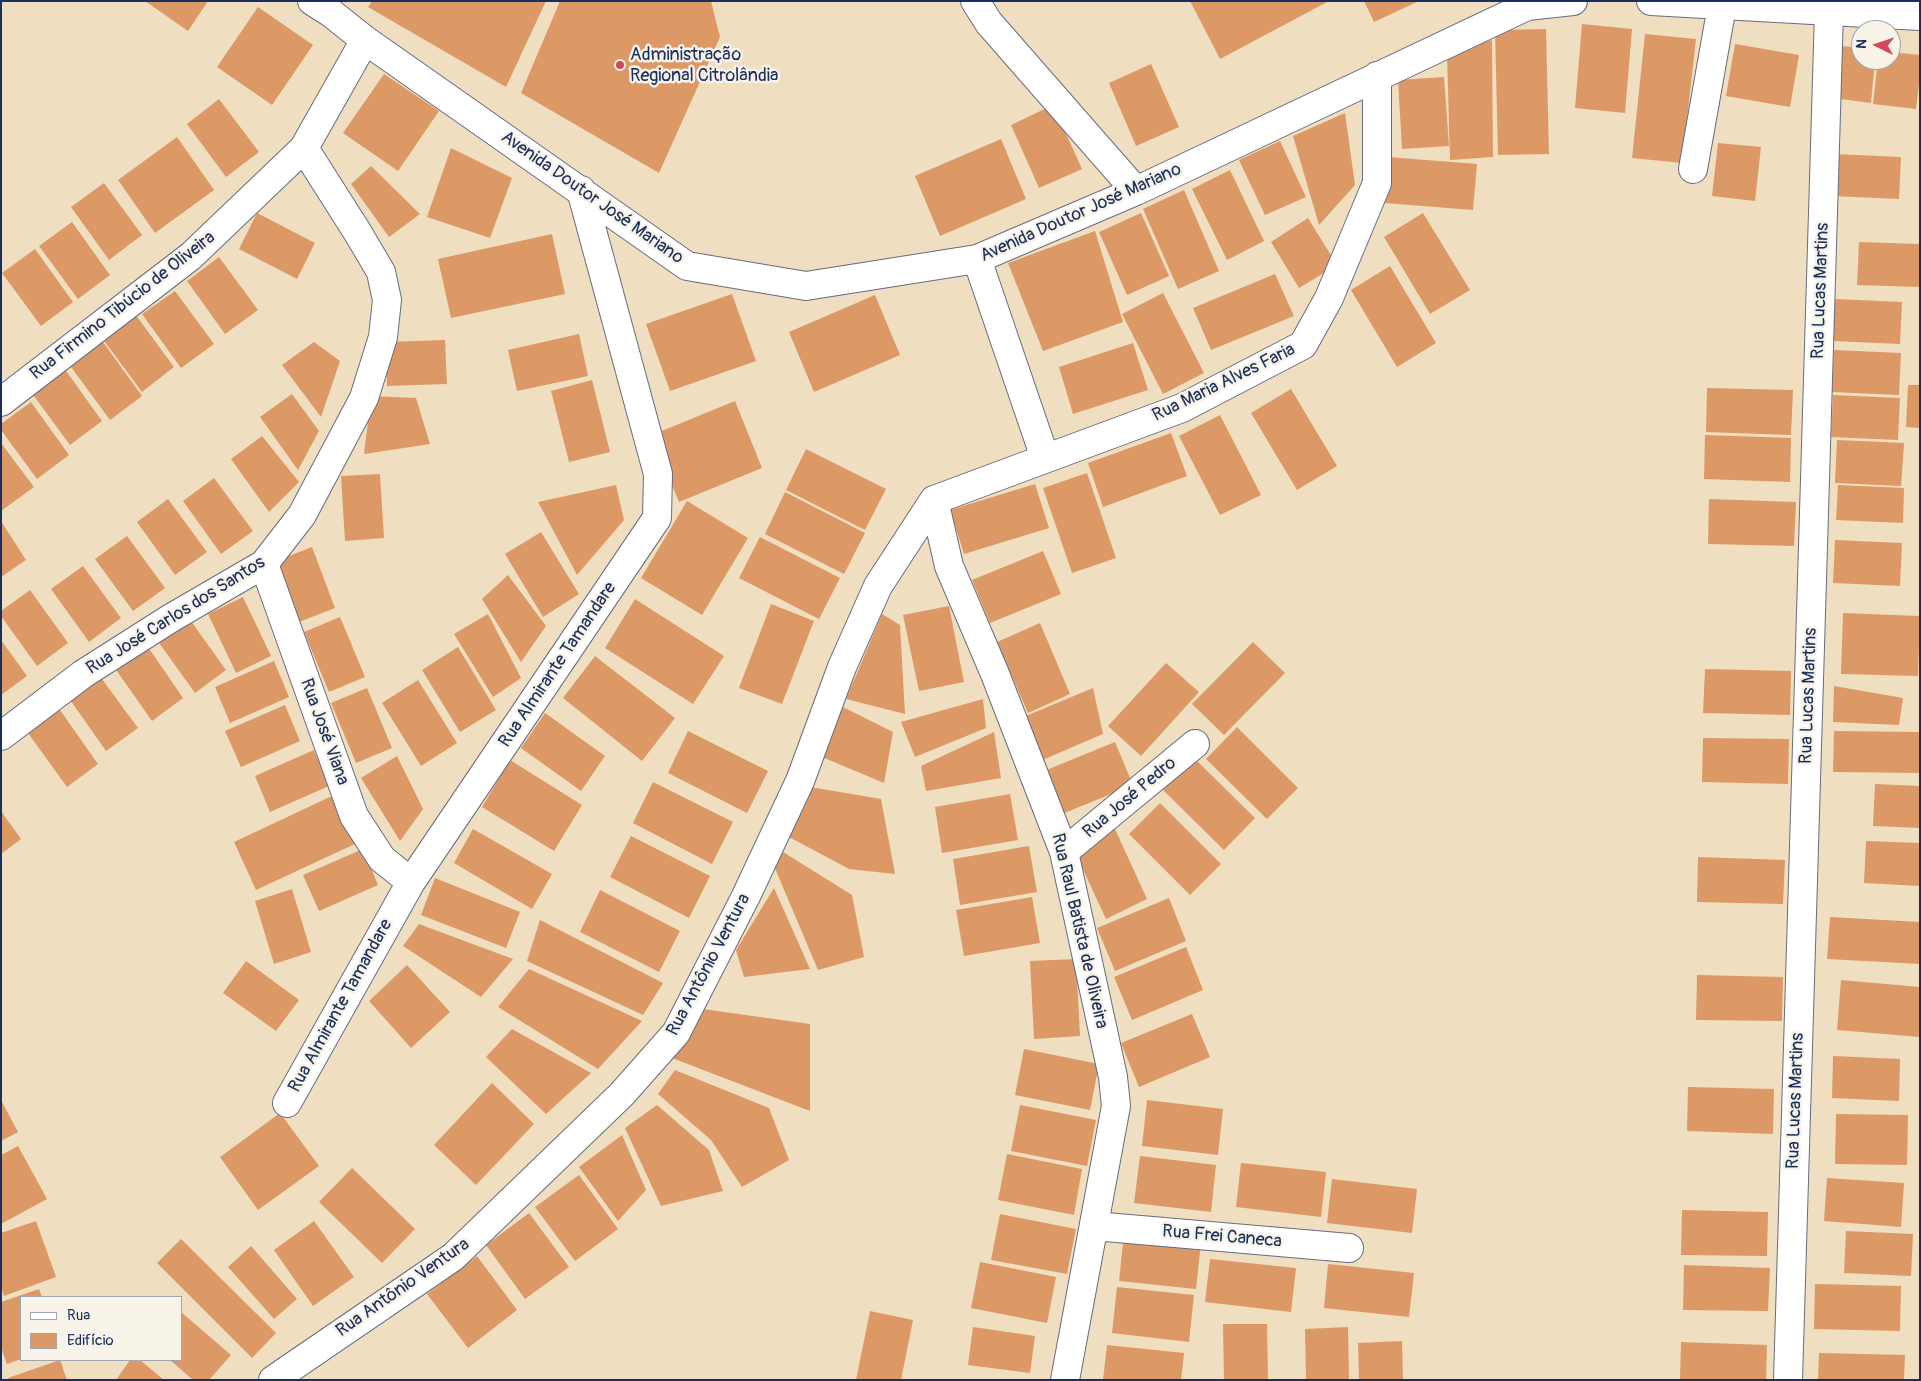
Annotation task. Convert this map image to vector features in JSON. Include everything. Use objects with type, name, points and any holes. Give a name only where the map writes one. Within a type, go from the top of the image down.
[{"type":"street","points":[[975,1],[989,23],[1136,191]]},
{"type":"street","name":"Avenida Doutor José Mariano","points":[[327,5],[365,40],[687,266],[806,286],[977,259],[1136,191],[1527,6],[1573,1]]},
{"type":"street","points":[[1651,1],[1920,16]]},
{"type":"street","points":[[1693,169],[1722,6]]},
{"type":"street","name":"Rua Lucas Martins","points":[[1788,1380],[1829,12]]},
{"type":"street","name":"Rua Firmino Tibúcio de Oliveira","points":[[1,402],[191,256],[304,148],[365,40]]},
{"type":"street","name":"Rua Maria Alves Faria","points":[[934,500],[1182,408],[1303,346],[1329,298],[1377,183],[1378,76]]},
{"type":"street","name":"Rua José Carlos dos Santos","points":[[1,736],[83,674],[171,618],[264,564],[302,515],[364,398],[383,337],[387,300],[381,272],[304,148]]},
{"type":"street","name":"Rua Almirante Tamandare","points":[[287,1103],[411,882],[657,518],[658,474],[581,190]]},
{"type":"street","points":[[977,259],[1045,458]]},
{"type":"street","name":"Rua Raul Batista de Oliveira","points":[[934,500],[949,566],[995,674],[1064,852],[1113,1077],[1116,1106],[1065,1380]]},
{"type":"street","name":"Rua Antônio Ventura","points":[[273,1380],[454,1257],[622,1094],[676,1033],[746,896],[800,781],[842,667],[878,586],[934,500]]},
{"type":"street","name":"Rua José Viana","points":[[264,564],[354,816],[382,859],[411,882]]},
{"type":"street","name":"Rua José Pedro","points":[[1064,852],[1195,744]]},
{"type":"street","name":"Rua Frei Caneca","points":[[1094,1226],[1349,1248]]},
{"type":"building","points":[[145,1],[208,1],[188,31]]},
{"type":"building","points":[[372,1],[546,1],[506,87],[368,7]]},
{"type":"building","name":"Administração Regional Citrolândia","points":[[560,1],[711,1],[720,37],[659,173],[521,93]]},
{"type":"building","points":[[1190,1],[1329,1],[1220,59]]},
{"type":"building","points":[[1364,1],[1419,1],[1374,22]]},
{"type":"building","points":[[258,7],[313,45],[272,105],[217,67]]},
{"type":"building","points":[[1582,24],[1632,29],[1625,113],[1575,108]]},
{"type":"building","points":[[1546,29],[1549,154],[1498,155],[1495,30]]},
{"type":"building","points":[[1645,34],[1696,39],[1682,163],[1632,158]]},
{"type":"building","points":[[1492,40],[1493,157],[1450,160],[1447,54]]},
{"type":"building","points":[[1735,44],[1799,55],[1790,107],[1726,96]]},
{"type":"building","points":[[1833,45],[1851,47],[1851,70],[1874,70],[1871,103],[1833,98]]},
{"type":"building","points":[[1901,53],[1920,55],[1920,76],[1916,109],[1873,104],[1877,70],[1901,70]]},
{"type":"building","points":[[1151,64],[1179,127],[1136,146],[1109,83]]},
{"type":"building","points":[[384,74],[439,111],[398,171],[343,133]]},
{"type":"building","points":[[1444,77],[1449,146],[1402,149],[1398,80]]},
{"type":"building","points":[[219,99],[259,152],[226,177],[187,124]]},
{"type":"building","points":[[1053,105],[1082,169],[1039,188],[1011,125]]},
{"type":"building","points":[[1345,113],[1355,185],[1319,225],[1293,136]]},
{"type":"building","points":[[177,137],[214,190],[155,233],[118,180]]},
{"type":"building","points":[[1001,139],[1026,199],[940,236],[915,176]]},
{"type":"building","points":[[1280,141],[1306,197],[1265,215],[1239,160]]},
{"type":"building","points":[[1718,143],[1761,147],[1755,201],[1712,196]]},
{"type":"building","points":[[451,148],[512,178],[490,238],[427,217]]},
{"type":"building","points":[[1835,154],[1901,157],[1899,199],[1832,196]]},
{"type":"building","points":[[1388,157],[1477,164],[1473,210],[1385,203]]},
{"type":"building","points":[[371,166],[420,214],[389,237],[351,184]]},
{"type":"building","points":[[1230,170],[1264,241],[1227,260],[1192,189]]},
{"type":"building","points":[[104,183],[142,235],[109,260],[71,207]]},
{"type":"building","points":[[1184,190],[1219,271],[1178,289],[1143,209]]},
{"type":"building","points":[[257,213],[315,243],[297,279],[239,249]]},
{"type":"building","points":[[1141,213],[1169,276],[1127,295],[1099,232]]},
{"type":"building","points":[[1423,213],[1470,290],[1430,314],[1384,237]]},
{"type":"building","points":[[1308,218],[1337,265],[1299,288],[1271,242]]},
{"type":"building","points":[[72,222],[110,275],[78,299],[39,246]]},
{"type":"building","points":[[1095,231],[1123,322],[1043,351],[1008,263]]},
{"type":"building","points":[[552,234],[565,294],[451,318],[438,259]]},
{"type":"building","points":[[1859,242],[1920,244],[1920,287],[1857,285]]},
{"type":"building","points":[[35,249],[73,302],[41,326],[2,273]]},
{"type":"building","points":[[219,257],[258,310],[225,334],[187,281]]},
{"type":"building","points":[[1390,266],[1436,343],[1397,367],[1351,290]]},
{"type":"building","points":[[1275,274],[1294,316],[1211,350],[1193,308]]},
{"type":"building","points":[[175,291],[214,344],[181,368],[142,314]]},
{"type":"building","points":[[1163,293],[1204,373],[1163,394],[1122,314]]},
{"type":"building","points":[[732,294],[756,361],[670,391],[646,324]]},
{"type":"building","points":[[875,295],[900,355],[814,392],[789,332]]},
{"type":"building","points":[[1835,299],[1902,302],[1900,344],[1833,341]]},
{"type":"building","points":[[135,314],[174,367],[142,392],[102,338]]},
{"type":"building","points":[[579,334],[588,376],[517,391],[508,350]]},
{"type":"building","points":[[445,340],[447,384],[387,386],[385,342]]},
{"type":"building","points":[[103,342],[142,396],[110,420],[71,367]]},
{"type":"building","points":[[314,342],[340,361],[321,417],[282,365]]},
{"type":"building","points":[[1133,343],[1148,390],[1073,414],[1059,367]]},
{"type":"building","points":[[1834,350],[1901,353],[1899,395],[1832,392]]},
{"type":"building","points":[[64,368],[102,421],[70,445],[31,392]]},
{"type":"building","points":[[592,380],[610,452],[569,462],[551,391]]},
{"type":"building","points":[[1908,385],[1920,385],[1920,428],[1906,427]]},
{"type":"building","points":[[1707,388],[1793,390],[1791,435],[1706,432]]},
{"type":"building","points":[[1291,389],[1337,466],[1297,490],[1251,413]]},
{"type":"building","points":[[292,394],[319,431],[298,470],[260,417]]},
{"type":"building","points":[[1833,395],[1900,398],[1898,440],[1831,437]]},
{"type":"building","points":[[371,396],[416,398],[430,444],[364,454]]},
{"type":"building","points":[[735,401],[762,468],[679,502],[652,435]]},
{"type":"building","points":[[31,402],[69,455],[37,479],[1,430],[1,424]]},
{"type":"building","points":[[1220,415],[1261,495],[1220,515],[1179,436]]},
{"type":"building","points":[[1171,433],[1187,476],[1103,507],[1088,463]]},
{"type":"building","points":[[1705,435],[1791,438],[1790,482],[1704,479]]},
{"type":"building","points":[[262,436],[299,482],[269,512],[231,459]]},
{"type":"building","points":[[1837,440],[1904,443],[1901,486],[1835,483]]},
{"type":"building","points":[[1,443],[34,487],[1,511]]},
{"type":"building","points":[[806,449],[886,489],[865,530],[786,490]]},
{"type":"building","points":[[1087,473],[1116,558],[1072,573],[1043,488]]},
{"type":"building","points":[[380,474],[384,538],[345,541],[341,476]]},
{"type":"building","points":[[214,478],[253,531],[221,554],[183,501]]},
{"type":"building","points":[[1035,484],[1049,528],[964,554],[950,510]]},
{"type":"building","points":[[616,485],[624,520],[577,575],[538,502]]},
{"type":"building","points":[[1838,485],[1904,488],[1903,523],[1836,520]]},
{"type":"building","points":[[785,492],[865,533],[844,574],[765,534]]},
{"type":"building","points":[[168,499],[207,552],[175,575],[137,522]]},
{"type":"building","points":[[1709,499],[1796,502],[1794,546],[1708,544]]},
{"type":"building","points":[[687,501],[748,538],[702,615],[641,578]]},
{"type":"building","points":[[1,521],[26,560],[1,577]]},
{"type":"building","points":[[541,532],[579,594],[543,617],[505,554]]},
{"type":"building","points":[[127,536],[165,588],[133,611],[95,559]]},
{"type":"building","points":[[760,537],[840,578],[819,619],[739,578]]},
{"type":"building","points":[[1835,540],[1902,543],[1900,586],[1833,583]]},
{"type":"building","points":[[312,547],[335,608],[299,622],[276,561]]},
{"type":"building","points":[[1043,551],[1061,594],[990,623],[972,580]]},
{"type":"building","points":[[83,566],[121,618],[89,642],[51,589]]},
{"type":"building","points":[[508,575],[546,626],[521,662],[482,599]]},
{"type":"building","points":[[30,590],[68,643],[37,666],[1,616],[1,611]]},
{"type":"building","points":[[243,597],[271,656],[236,673],[208,614]]},
{"type":"building","points":[[635,599],[724,656],[693,704],[605,648]]},
{"type":"building","points":[[771,604],[814,621],[782,704],[739,688]]},
{"type":"building","points":[[949,606],[964,682],[919,691],[903,615]]},
{"type":"building","points":[[1843,613],[1920,616],[1918,676],[1841,674]]},
{"type":"building","points":[[488,614],[521,678],[493,697],[454,634]]},
{"type":"building","points":[[882,614],[900,625],[905,714],[846,699]]},
{"type":"building","points":[[188,617],[226,670],[195,693],[157,640]]},
{"type":"building","points":[[340,617],[365,677],[329,692],[304,632]]},
{"type":"building","points":[[1040,623],[1070,694],[1028,713],[997,642]]},
{"type":"building","points":[[1,640],[27,676],[1,695]]},
{"type":"building","points":[[1253,642],[1285,673],[1224,735],[1192,704]]},
{"type":"building","points":[[146,644],[183,698],[152,721],[114,667]]},
{"type":"building","points":[[458,647],[496,710],[460,732],[422,670]]},
{"type":"building","points":[[595,656],[675,718],[642,761],[563,698]]},
{"type":"building","points":[[274,661],[289,697],[230,723],[215,687]]},
{"type":"building","points":[[1166,663],[1199,692],[1141,756],[1108,726]]},
{"type":"building","points":[[1705,669],[1791,671],[1790,715],[1703,713]]},
{"type":"building","points":[[99,675],[138,728],[106,751],[68,697]]},
{"type":"building","points":[[418,680],[457,743],[421,766],[382,703]]},
{"type":"building","points":[[1834,686],[1903,698],[1899,725],[1833,722]]},
{"type":"building","points":[[367,688],[392,748],[356,763],[331,703]]},
{"type":"building","points":[[1093,688],[1103,734],[1040,761],[1021,718]]},
{"type":"building","points":[[983,699],[986,728],[915,757],[901,722]]},
{"type":"building","points":[[285,705],[300,741],[241,767],[225,731]]},
{"type":"building","points":[[843,707],[893,732],[884,783],[822,757]]},
{"type":"building","points":[[60,710],[98,764],[67,787],[28,733]]},
{"type":"building","points":[[545,713],[605,756],[581,791],[521,748]]},
{"type":"building","points":[[1237,727],[1298,788],[1267,819],[1206,759]]},
{"type":"building","points":[[688,731],[768,771],[747,813],[668,773]]},
{"type":"building","points":[[1834,731],[1920,732],[1920,773],[1833,772]]},
{"type":"building","points":[[994,732],[1001,778],[926,791],[921,766]]},
{"type":"building","points":[[1703,738],[1789,739],[1788,784],[1702,782]]},
{"type":"building","points":[[1115,742],[1133,785],[1062,814],[1044,771]]},
{"type":"building","points":[[314,750],[329,786],[270,812],[255,776]]},
{"type":"building","points":[[397,756],[423,809],[400,841],[361,778]]},
{"type":"building","points":[[1194,758],[1255,818],[1224,850],[1163,790]]},
{"type":"building","points":[[510,760],[582,805],[554,851],[482,807]]},
{"type":"building","points":[[653,782],[733,822],[712,864],[633,823]]},
{"type":"building","points":[[1875,784],[1920,786],[1920,828],[1873,826]]},
{"type":"building","points":[[810,787],[881,799],[895,874],[849,869],[789,837]]},
{"type":"building","points":[[1010,794],[1018,840],[942,853],[935,807]]},
{"type":"building","points":[[334,795],[357,843],[256,890],[234,842]]},
{"type":"building","points":[[1160,803],[1221,864],[1190,895],[1129,834]]},
{"type":"building","points":[[1,811],[21,839],[1,854]]},
{"type":"building","points":[[473,829],[552,874],[532,909],[454,863]]},
{"type":"building","points":[[1115,829],[1147,899],[1106,919],[1073,848]]},
{"type":"building","points":[[631,836],[710,876],[689,918],[610,877]]},
{"type":"building","points":[[1866,841],[1920,843],[1920,886],[1864,883]]},
{"type":"building","points":[[1029,846],[1037,892],[960,905],[953,859]]},
{"type":"building","points":[[363,849],[378,885],[319,911],[303,875]]},
{"type":"building","points":[[783,852],[852,895],[864,957],[818,970],[774,866]]},
{"type":"building","points":[[1698,857],[1785,860],[1783,904],[1697,902]]},
{"type":"building","points":[[435,878],[520,912],[506,948],[421,915]]},
{"type":"building","points":[[774,888],[810,969],[744,977],[736,950]]},
{"type":"building","points":[[292,889],[311,952],[274,964],[255,901]]},
{"type":"building","points":[[600,890],[680,931],[659,972],[580,932]]},
{"type":"building","points":[[1032,897],[1040,943],[964,956],[956,910]]},
{"type":"building","points":[[1169,898],[1186,941],[1115,971],[1097,928]]},
{"type":"building","points":[[1830,917],[1920,922],[1920,964],[1827,959]]},
{"type":"building","points":[[540,920],[663,983],[643,1015],[527,961]]},
{"type":"building","points":[[419,924],[513,959],[481,997],[403,946]]},
{"type":"building","points":[[1186,947],[1203,990],[1132,1020],[1114,977]]},
{"type":"building","points":[[1076,959],[1080,1036],[1034,1039],[1030,961]]},
{"type":"building","points":[[246,961],[299,1000],[276,1031],[223,993]]},
{"type":"building","points":[[407,965],[450,1012],[411,1048],[369,1001]]},
{"type":"building","points":[[529,969],[642,1021],[598,1069],[498,1007]]},
{"type":"building","points":[[1697,975],[1783,977],[1782,1021],[1696,1020]]},
{"type":"building","points":[[1841,980],[1920,987],[1920,1037],[1837,1030]]},
{"type":"building","points":[[696,1008],[810,1024],[810,1111],[672,1058]]},
{"type":"building","points":[[1192,1014],[1210,1057],[1139,1087],[1121,1043]]},
{"type":"building","points":[[512,1029],[591,1073],[546,1114],[486,1057]]},
{"type":"building","points":[[1024,1049],[1099,1064],[1090,1110],[1015,1095]]},
{"type":"building","points":[[1833,1056],[1900,1059],[1899,1101],[1832,1098]]},
{"type":"building","points":[[675,1070],[769,1108],[789,1160],[742,1187],[711,1140],[658,1094]]},
{"type":"building","points":[[492,1083],[534,1124],[476,1185],[434,1145]]},
{"type":"building","points":[[1688,1087],[1774,1089],[1773,1134],[1687,1131]]},
{"type":"building","points":[[1,1100],[18,1132],[1,1141]]},
{"type":"building","points":[[1147,1100],[1223,1109],[1218,1155],[1142,1146]]},
{"type":"building","points":[[657,1105],[709,1150],[723,1191],[661,1206],[625,1128]]},
{"type":"building","points":[[1020,1105],[1096,1120],[1087,1166],[1011,1151]]},
{"type":"building","points":[[280,1113],[319,1166],[258,1210],[220,1157]]},
{"type":"building","points":[[1836,1114],[1908,1115],[1907,1165],[1835,1164]]},
{"type":"building","points":[[622,1135],[646,1190],[618,1221],[579,1167]]},
{"type":"building","points":[[18,1146],[47,1199],[1,1224],[1,1155]]},
{"type":"building","points":[[1007,1154],[1082,1169],[1074,1215],[998,1200]]},
{"type":"building","points":[[1140,1156],[1216,1165],[1211,1212],[1134,1203]]},
{"type":"building","points":[[1241,1163],[1326,1172],[1321,1217],[1236,1207]]},
{"type":"building","points":[[352,1168],[415,1229],[382,1263],[319,1202]]},
{"type":"building","points":[[579,1175],[618,1229],[575,1261],[535,1207]]},
{"type":"building","points":[[1827,1178],[1904,1183],[1901,1227],[1824,1221]]},
{"type":"building","points":[[1332,1179],[1417,1189],[1412,1233],[1327,1223]]},
{"type":"building","points":[[1682,1210],[1768,1212],[1767,1256],[1681,1255]]},
{"type":"building","points":[[529,1213],[569,1267],[525,1299],[486,1245]]},
{"type":"building","points":[[1000,1214],[1076,1229],[1067,1274],[991,1260]]},
{"type":"building","points":[[36,1221],[56,1277],[4,1296],[1,1287],[1,1233]]},
{"type":"building","points":[[314,1221],[354,1277],[313,1306],[274,1250]]},
{"type":"building","points":[[1846,1231],[1913,1234],[1911,1276],[1844,1273]]},
{"type":"building","points":[[1124,1234],[1201,1243],[1196,1289],[1119,1281]]},
{"type":"building","points":[[181,1239],[276,1333],[252,1358],[157,1263]]},
{"type":"building","points":[[251,1246],[297,1299],[274,1319],[228,1267]]},
{"type":"building","points":[[477,1256],[517,1310],[468,1348],[427,1294]]},
{"type":"building","points":[[1210,1259],[1296,1268],[1291,1312],[1205,1302]]},
{"type":"building","points":[[980,1262],[1056,1277],[1047,1323],[971,1308]]},
{"type":"building","points":[[1328,1264],[1414,1273],[1409,1317],[1324,1308]]},
{"type":"building","points":[[1684,1265],[1770,1268],[1768,1311],[1683,1310]]},
{"type":"building","points":[[1815,1284],[1901,1286],[1900,1331],[1814,1329]]},
{"type":"building","points":[[1117,1287],[1194,1295],[1189,1342],[1112,1333]]},
{"type":"building","points":[[39,1289],[42,1296],[20,1296],[20,1359],[7,1364],[1,1347],[1,1302]]},
{"type":"building","points":[[870,1311],[913,1320],[901,1380],[856,1380]]},
{"type":"building","points":[[182,1313],[231,1355],[209,1380],[193,1380],[171,1361],[182,1361]]},
{"type":"building","points":[[1223,1324],[1267,1324],[1268,1380],[1224,1380]]},
{"type":"building","points":[[973,1327],[1035,1336],[1030,1373],[968,1365]]},
{"type":"building","points":[[1348,1327],[1349,1380],[1306,1380],[1305,1329]]},
{"type":"building","points":[[1402,1341],[1403,1380],[1359,1380],[1358,1343]]},
{"type":"building","points":[[1681,1342],[1767,1345],[1766,1380],[1680,1380]]},
{"type":"building","points":[[1107,1345],[1184,1353],[1181,1380],[1103,1380]]},
{"type":"building","points":[[1819,1353],[1905,1355],[1904,1380],[1818,1380]]},
{"type":"building","points":[[60,1361],[67,1380],[9,1380],[8,1378]]},
{"type":"building","points":[[129,1361],[141,1361],[164,1380],[116,1380]]},
{"type":"place","name":"Administração Regional Citrolândia","points":[[620,65]]}]
